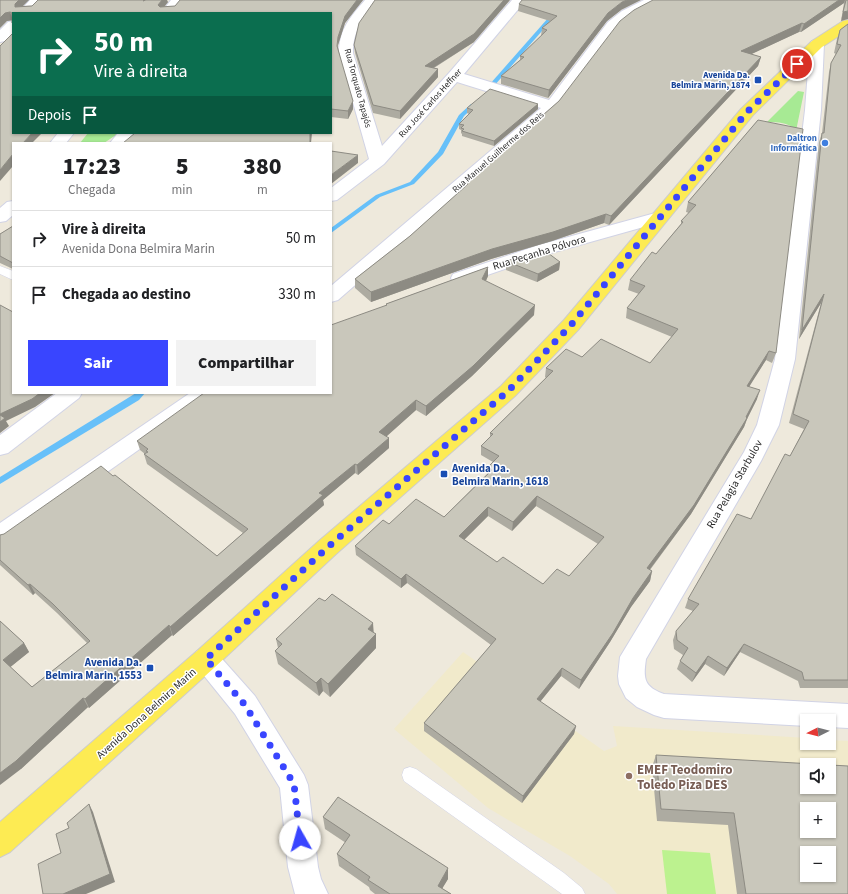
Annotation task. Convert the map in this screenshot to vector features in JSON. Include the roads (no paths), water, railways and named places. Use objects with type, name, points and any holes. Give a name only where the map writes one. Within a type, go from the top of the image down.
[{"type":"main road","name":"Avenida Dona Belmira Marin","points":[[0,842],[206,659],[328,547],[508,391],[571,325],[658,217],[747,112],[817,44],[848,24]]},
{"type":"street","points":[[26,12],[38,0]]},
{"type":"street","points":[[169,12],[178,0]]},
{"type":"street","name":"Rua Torquato Tapajós","points":[[372,0],[352,23],[347,32],[346,42],[348,59],[378,160]]},
{"type":"street","name":"Rua José Carlos Heffner","points":[[332,195],[378,160],[454,76],[519,0]]},
{"type":"street","name":"Rua Manuel Guilherme dos Reis","points":[[332,295],[552,106],[613,25],[626,14],[654,0]]},
{"type":"street","name":"Rua Pelagia Starbulov","points":[[817,44],[813,110],[785,359],[768,425],[753,455],[632,657],[630,670],[631,684],[639,694],[652,702],[664,706],[848,716]]},
{"type":"street","points":[[454,76],[552,106]]},
{"type":"street","points":[[59,142],[65,134]]},
{"type":"street","points":[[119,142],[126,134]]},
{"type":"street","name":"Rua Peçanha Pólvora","points":[[441,285],[545,249],[658,217]]},
{"type":"street","points":[[0,447],[71,394]]},
{"type":"street","points":[[0,535],[204,394]]},
{"type":"street","points":[[206,659],[245,705],[294,784],[303,867],[307,886],[313,894]]},
{"type":"lane","points":[[0,269],[12,275]]},
{"type":"lane","points":[[410,775],[558,879],[576,894]]},
{"type":"waterway","points":[[492,85],[567,0]]},
{"type":"waterway","points":[[332,230],[378,196],[412,183],[441,153],[462,115],[473,105]]},
{"type":"waterway","points":[[0,481],[136,398],[140,394]]},
{"type":"place","name":"Avenida Da. Belmira Marin, 1874","points":[[758,80]]},
{"type":"place","name":"Daltron Informática","points":[[825,143]]},
{"type":"place","name":"Avenida Da. Belmira Marin, 1618","points":[[444,474]]},
{"type":"place","name":"Avenida Da. Belmira Marin, 1553","points":[[150,668]]},
{"type":"place","name":"EMEF Teodomiro Toledo Piza DES","points":[[629,776]]}]
